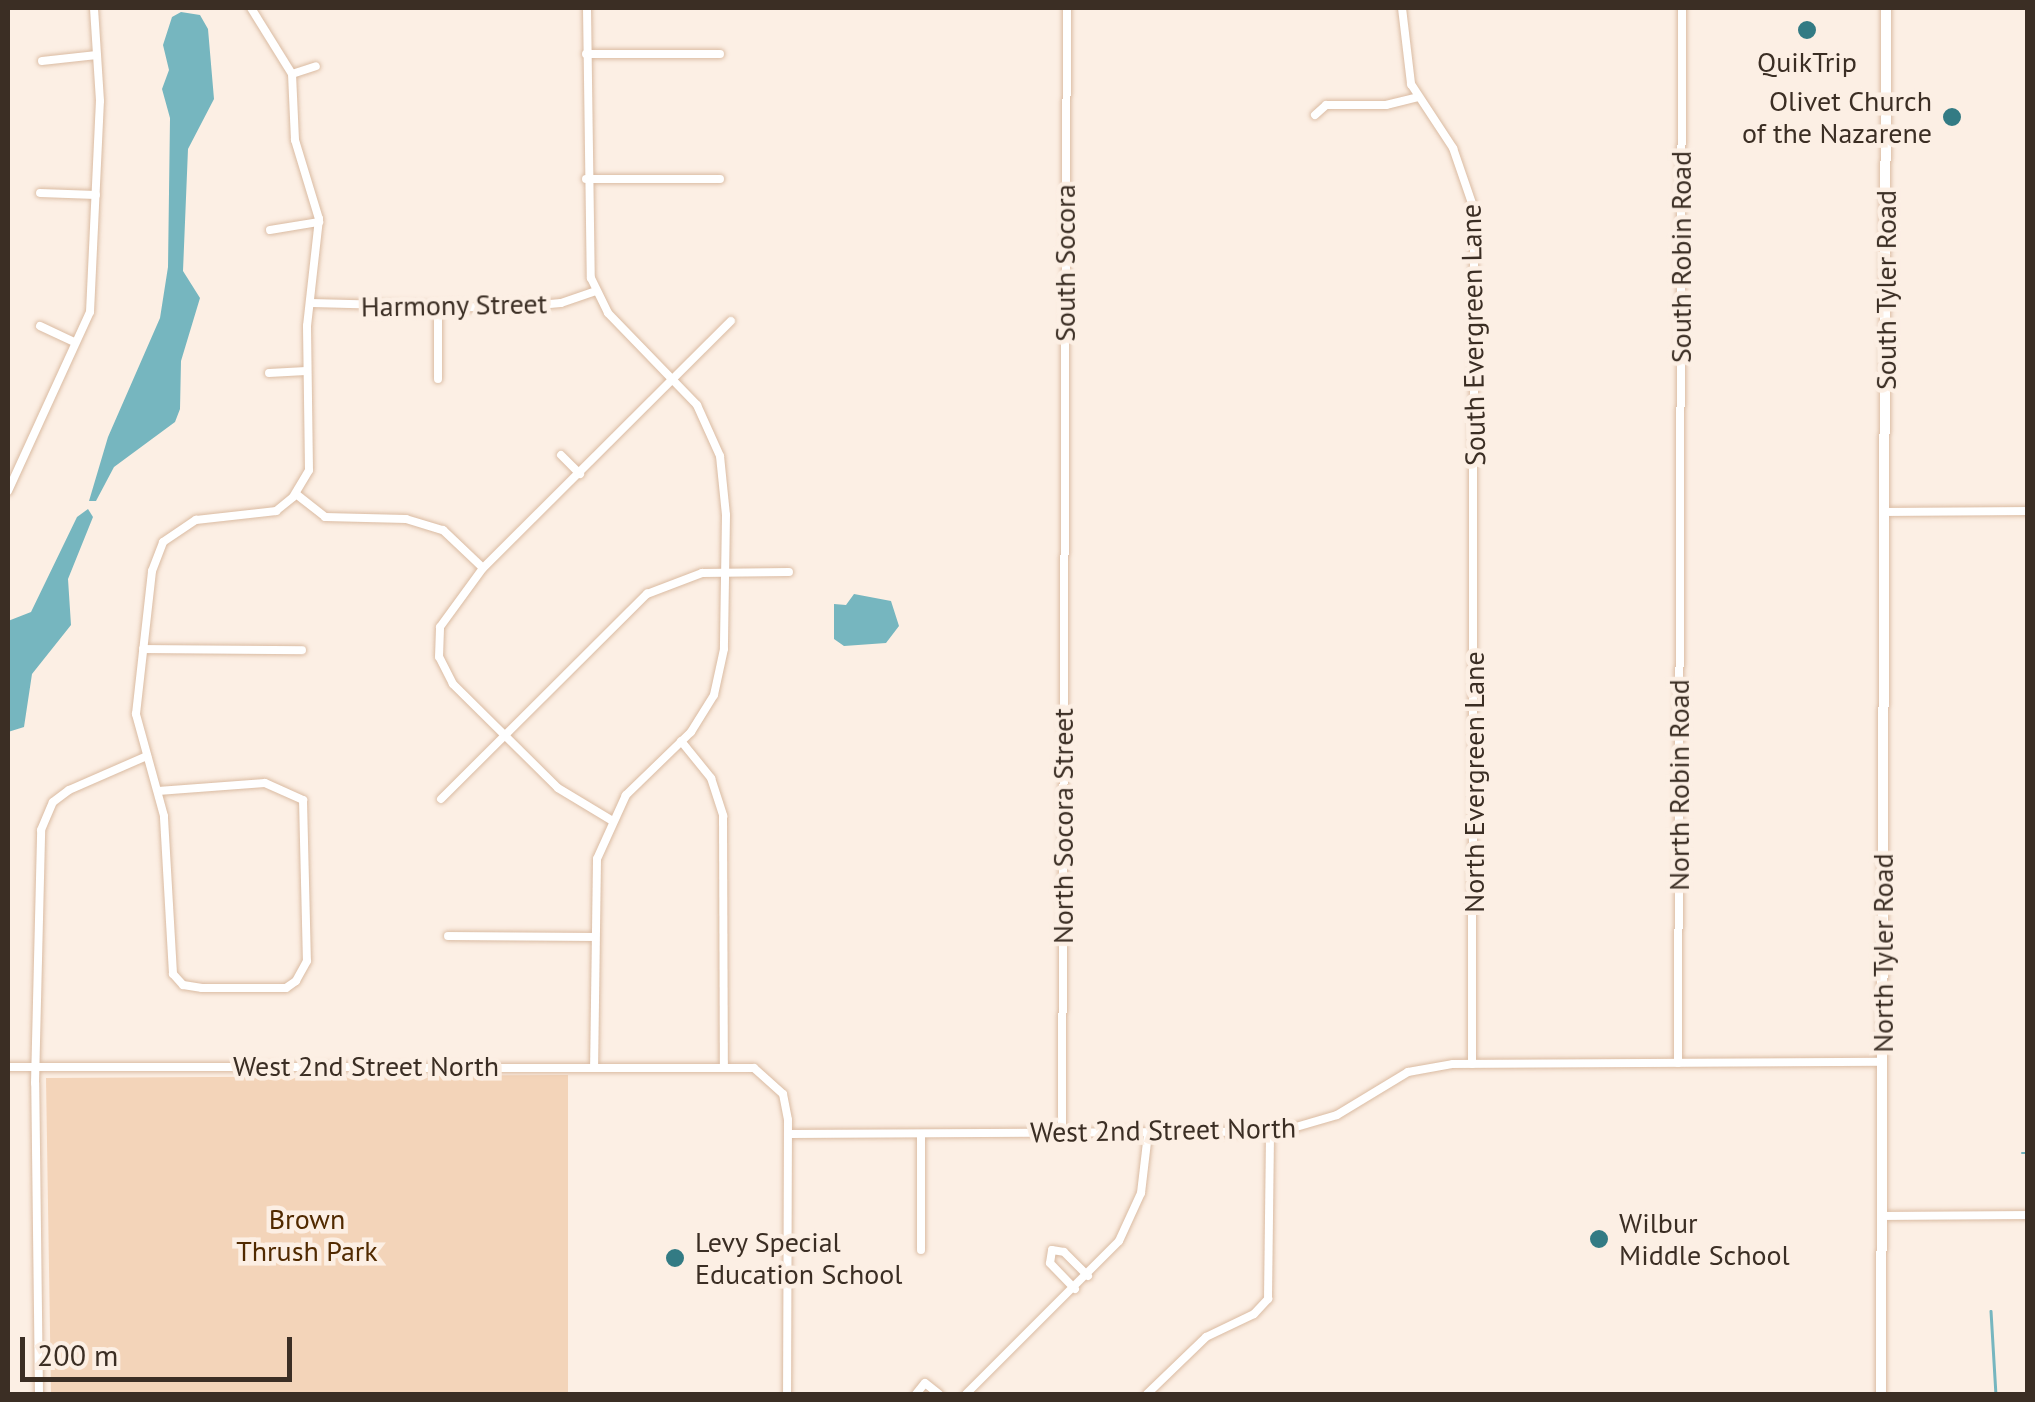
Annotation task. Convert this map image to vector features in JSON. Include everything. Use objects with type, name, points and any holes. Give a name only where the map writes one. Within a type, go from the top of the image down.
[{"type":"main road","points":[[1878,8],[1886,25]]},
{"type":"main road","name":"South Tyler Road","points":[[1885,512],[1886,8]]},
{"type":"main road","name":"North Tyler Road","points":[[1880,1394],[1885,512]]},
{"type":"street","points":[[8,492],[90,312],[96,272],[94,8]]},
{"type":"street","points":[[158,791],[265,783],[292,790],[307,812],[303,973],[286,988],[183,985],[169,959],[158,791],[136,714],[152,572],[166,539],[196,520],[276,510],[296,494],[309,470],[306,371],[319,222],[294,140],[292,74],[251,8]]},
{"type":"street","points":[[587,8],[586,253],[596,291],[608,313],[697,406],[720,456],[725,574],[721,674],[704,714],[611,820],[597,860],[594,1065]]},
{"type":"street","name":"South Socora","points":[[1065,518],[1067,8]]},
{"type":"street","name":"South Evergreen Lane","points":[[1402,8],[1403,51],[1418,97],[1453,148],[1474,209],[1476,500]]},
{"type":"street","name":"South Robin Road","points":[[1680,507],[1682,8]]},
{"type":"street","points":[[586,54],[720,54]]},
{"type":"street","points":[[42,61],[97,55]]},
{"type":"street","points":[[292,74],[316,66]]},
{"type":"street","points":[[1315,115],[1326,105],[1386,105],[1418,97]]},
{"type":"street","points":[[586,179],[720,180]]},
{"type":"street","points":[[40,193],[96,194]]},
{"type":"street","points":[[270,230],[319,222]]},
{"type":"street","name":"Harmony Street","points":[[311,303],[438,308],[536,306],[596,291]]},
{"type":"street","points":[[438,308],[438,379]]},
{"type":"street","points":[[611,820],[558,788],[504,735],[444,670],[436,642],[443,616],[483,568],[731,321]]},
{"type":"street","points":[[40,326],[74,342]]},
{"type":"street","points":[[269,373],[306,371]]},
{"type":"street","points":[[561,455],[580,474]]},
{"type":"street","points":[[296,494],[326,516],[426,523],[457,540],[483,568]]},
{"type":"street","name":"North Evergreen Lane","points":[[1472,1064],[1476,500]]},
{"type":"street","name":"North Robin Road","points":[[1678,1063],[1680,507]]},
{"type":"street","points":[[1885,512],[2028,512]]},
{"type":"street","name":"North Socora Street","points":[[1062,1133],[1065,518]]},
{"type":"street","points":[[441,799],[647,594],[685,576],[789,572]]},
{"type":"street","points":[[143,649],[302,650]]},
{"type":"street","points":[[681,741],[711,778],[723,816],[724,1065]]},
{"type":"street","points":[[39,1394],[35,1067],[44,820],[69,790],[147,756]]},
{"type":"street","points":[[448,936],[594,937]]},
{"type":"street","name":"West 2nd Street North","points":[[8,1068],[724,1065],[754,1068],[776,1083],[786,1104],[788,1134],[921,1134],[1270,1132],[1319,1123],[1408,1072],[1472,1064],[1882,1062]]},
{"type":"street","points":[[1147,1394],[1206,1338],[1260,1310],[1272,1284],[1270,1132]]},
{"type":"street","points":[[966,1394],[1088,1276],[1130,1224],[1144,1183],[1148,1133]]},
{"type":"street","points":[[787,1394],[788,1134]]},
{"type":"street","points":[[921,1134],[921,1250]]},
{"type":"street","points":[[1882,1216],[2028,1215]]},
{"type":"street","points":[[1075,1289],[1050,1264],[1052,1250],[1064,1252],[1088,1276]]},
{"type":"street","points":[[916,1394],[926,1383],[939,1394]]},
{"type":"green space","name":"Brown Thrush Park","points":[[568,1075],[568,1394],[51,1394],[46,1078]]},
{"type":"water","points":[[181,12],[200,15],[208,29],[214,99],[188,149],[183,271],[200,298],[181,361],[180,409],[175,422],[114,467],[96,501],[89,501],[108,437],[160,318],[168,267],[170,118],[162,89],[169,70],[163,45],[172,17]]},
{"type":"water","points":[[88,509],[93,517],[68,579],[71,625],[32,674],[24,727],[8,732],[8,621],[31,612],[77,517]]},
{"type":"water","points":[[854,594],[891,601],[899,626],[886,643],[844,646],[834,639],[834,604],[846,605]]},
{"type":"waterway","points":[[2022,1153],[2028,1153]]},
{"type":"waterway","points":[[1991,1311],[1996,1394]]},
{"type":"place","name":"QuikTrip","points":[[1807,30]]},
{"type":"place","name":"Olivet Church of the Nazarene","points":[[1952,117]]},
{"type":"place","name":"Wilbur Middle School","points":[[1599,1239]]},
{"type":"place","name":"Levy Special Education School","points":[[675,1258]]}]
